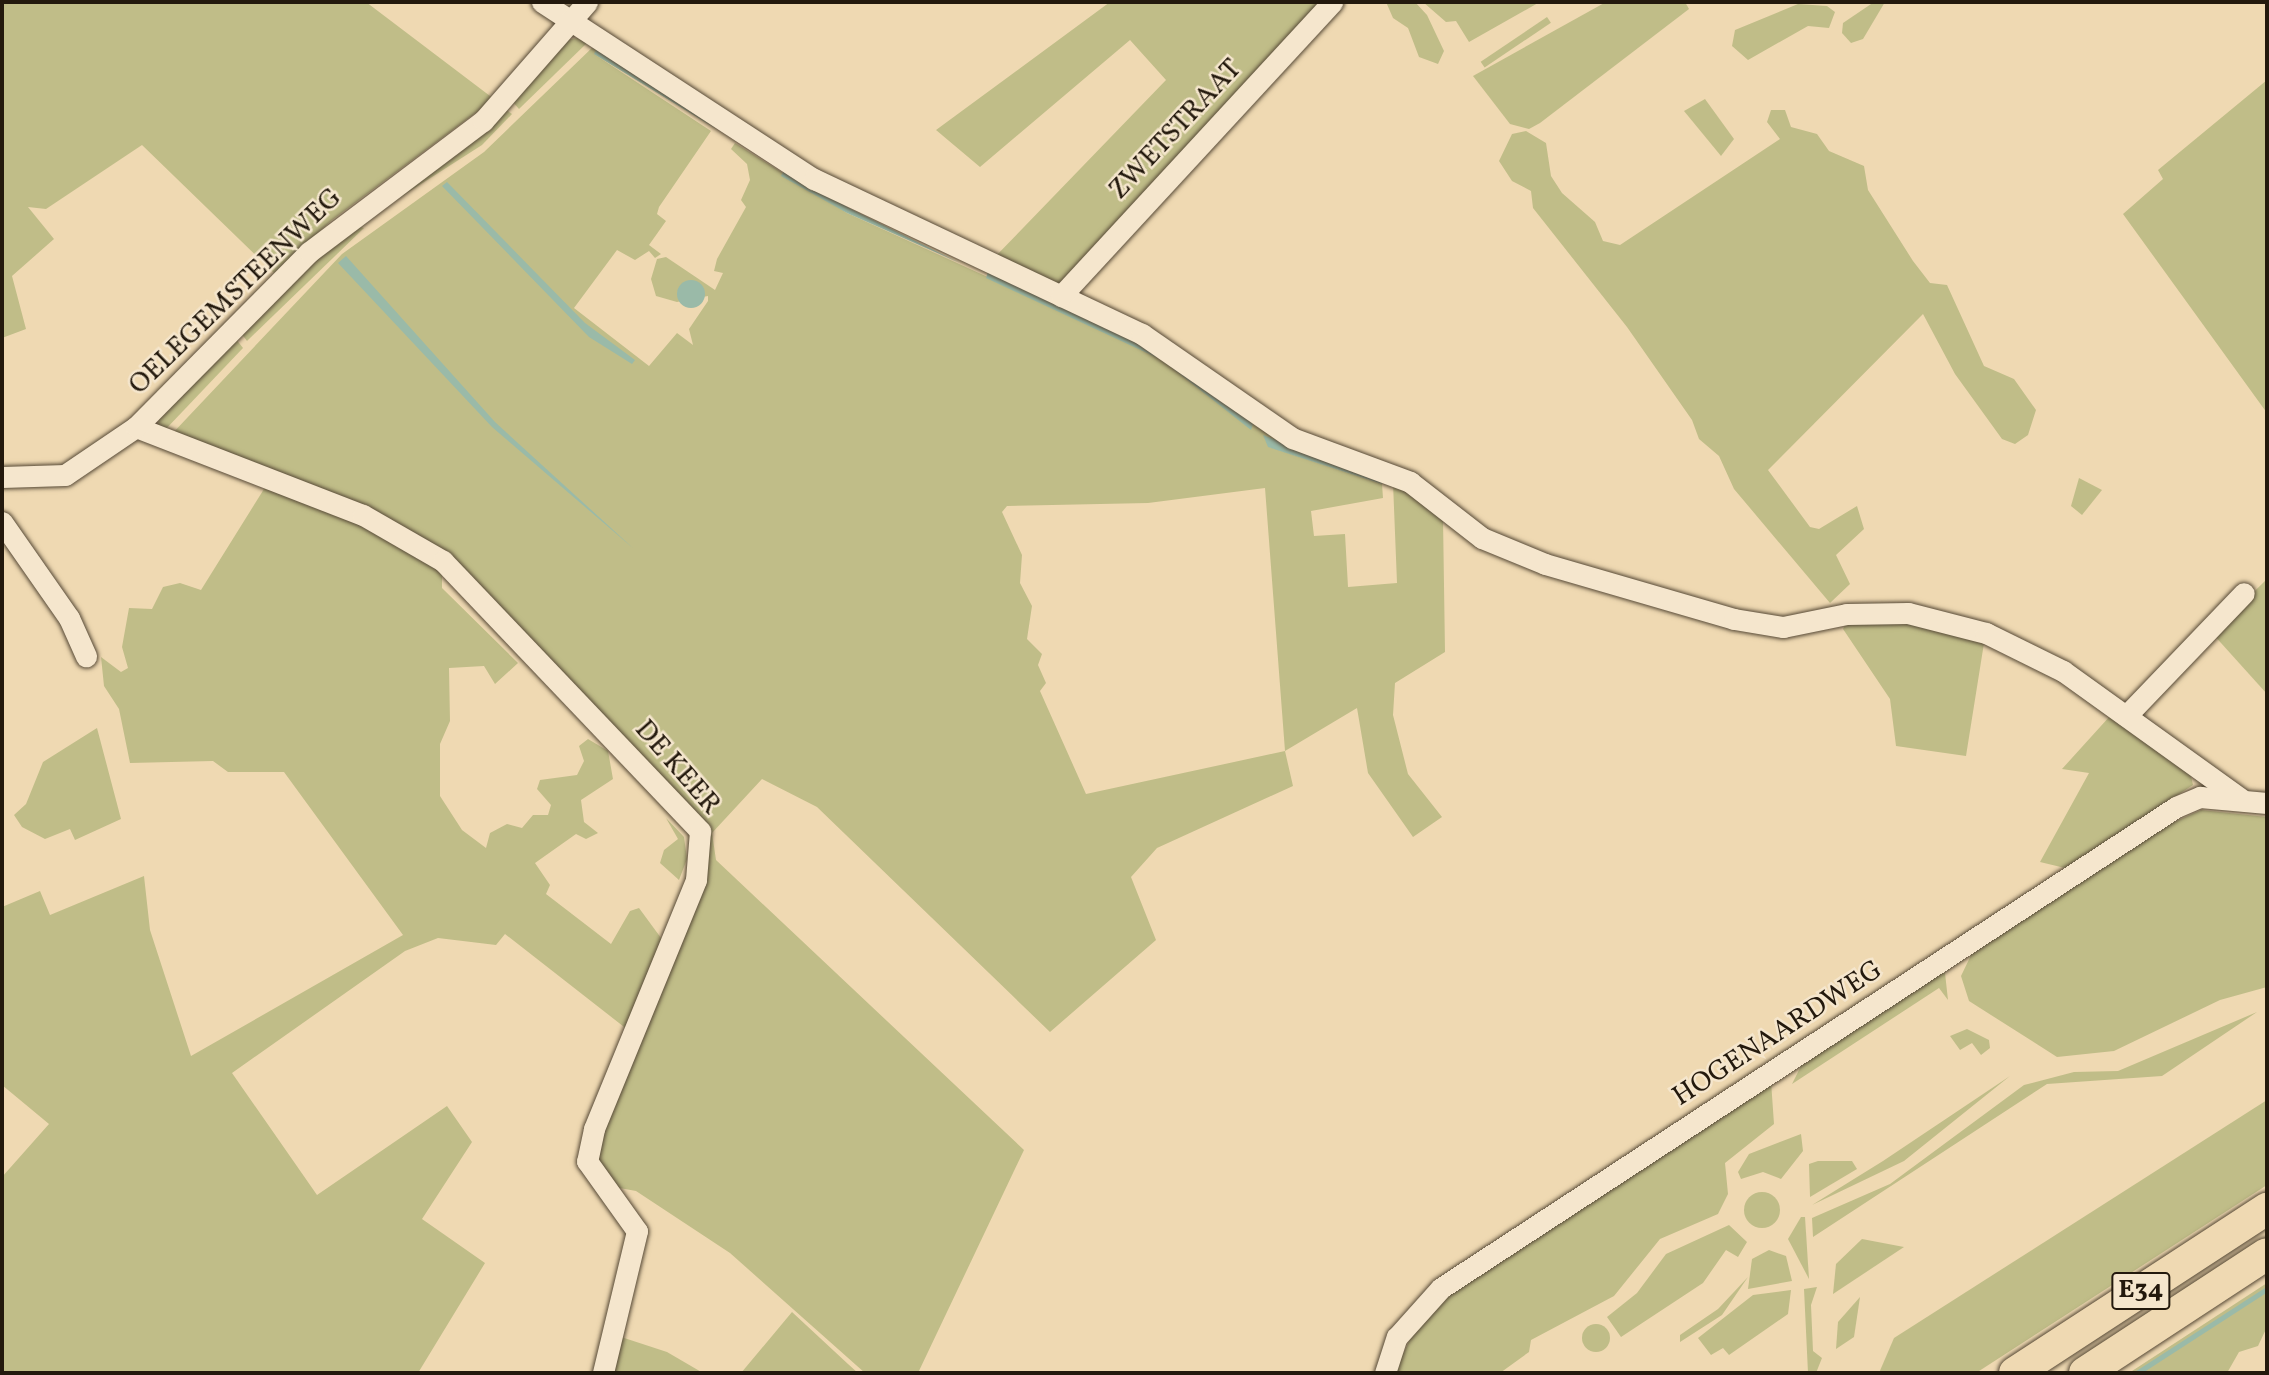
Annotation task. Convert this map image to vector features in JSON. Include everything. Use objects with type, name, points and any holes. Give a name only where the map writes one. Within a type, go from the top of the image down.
[{"type":"highway","name":"E34","points":[[2015,1373],[2267,1209]]},
{"type":"highway","name":"E34","points":[[2085,1373],[2267,1254]]},
{"type":"street","points":[[542,2],[814,179],[1142,334],[1292,438],[1410,482],[1482,538],[1545,564],[1734,620],[1783,627],[1847,614],[1908,613],[1952,624],[2029,651],[2126,716],[2241,799]]},
{"type":"street","name":"OELEGEMSTEENWEG","points":[[2,477],[65,475],[136,427],[340,225],[482,121],[587,2]]},
{"type":"street","name":"ZWETSTRAAT","points":[[1061,296],[1332,2]]},
{"type":"street","name":"DE KEER","points":[[136,427],[363,515],[443,561],[698,826],[702,852],[696,880],[594,1129],[587,1161],[637,1231],[603,1373]]},
{"type":"street","name":"OELEGEMSTEENWEG","points":[[2,487],[28,478]]},
{"type":"street","points":[[2,523],[79,634],[86,656]]},
{"type":"street","points":[[2126,716],[2244,593]]},
{"type":"street","name":"HOGENAARDWEG","points":[[1385,1373],[1403,1328],[1441,1288],[2176,807],[2200,797],[2267,803]]},
{"type":"shaded area","points":[[2,2],[366,2],[494,99],[332,220],[274,273],[142,145],[46,209],[28,207],[54,239],[12,276],[26,329],[2,338]]},
{"type":"shaded area","points":[[1110,2],[1319,2],[1060,287],[993,259],[1166,80],[1130,40],[980,167],[936,130]]},
{"type":"shaded area","points":[[1386,2],[1415,2],[1427,15],[1444,51],[1438,64],[1419,57],[1408,28],[1393,18]]},
{"type":"shaded area","points":[[1423,2],[1538,3],[1469,42],[1456,21],[1446,22]]},
{"type":"shaded area","points":[[1606,2],[1685,2],[1689,9],[1540,123],[1529,129],[1510,124],[1473,76]]},
{"type":"shaded area","points":[[1874,2],[1885,2],[1863,39],[1851,43],[1842,33],[1843,23]]},
{"type":"shaded area","points":[[1798,4],[1827,6],[1835,12],[1829,28],[1808,26],[1748,60],[1732,46],[1735,30]]},
{"type":"shaded area","points":[[1547,17],[1551,23],[1485,68],[1481,62]]},
{"type":"shaded area","points":[[577,38],[589,41],[519,109],[512,101],[566,40]]},
{"type":"shaded area","points":[[594,46],[719,130],[594,54],[711,131],[659,207],[657,214],[666,221],[649,245],[661,254],[655,258],[649,251],[635,260],[617,250],[574,308],[649,366],[677,333],[693,345],[689,329],[708,301],[708,296],[677,302],[656,296],[651,279],[657,259],[666,257],[715,290],[723,273],[714,271],[717,259],[746,207],[741,200],[750,180],[747,164],[731,149],[735,143],[847,213],[1089,323],[1098,316],[1314,454],[1265,436],[1270,447],[1382,484],[1383,498],[1311,511],[1314,536],[1345,534],[1348,587],[1397,583],[1393,483],[1443,518],[1445,652],[1395,683],[1393,715],[1408,774],[1442,817],[1413,837],[1368,773],[1357,708],[1285,751],[1293,786],[1157,848],[1131,877],[1156,940],[1050,1032],[817,807],[762,779],[712,833],[716,860],[1024,1150],[918,1373],[865,1373],[730,1253],[636,1191],[614,1187],[594,1158],[708,837],[442,570],[442,588],[518,663],[495,684],[484,666],[449,668],[450,721],[440,744],[440,796],[462,830],[486,848],[490,833],[507,824],[522,828],[533,815],[548,815],[551,805],[537,789],[540,780],[577,775],[584,761],[579,746],[588,739],[608,751],[613,779],[581,800],[584,822],[598,833],[586,839],[576,834],[535,863],[550,885],[546,894],[611,944],[630,911],[639,908],[664,942],[628,1030],[505,934],[496,945],[438,938],[405,951],[232,1073],[317,1195],[447,1106],[472,1142],[422,1219],[485,1263],[418,1373],[2,1373],[2,1177],[49,1124],[2,1085],[2,907],[40,891],[50,915],[144,876],[150,930],[191,1056],[403,935],[284,772],[228,772],[213,761],[130,763],[119,709],[104,686],[101,657],[121,672],[128,668],[122,647],[129,608],[152,609],[163,587],[180,583],[201,590],[269,481],[170,436],[342,254],[484,152]],"holes":[[[1265,488],[1285,751],[1086,794],[1040,691],[1046,683],[1038,665],[1042,654],[1027,639],[1032,606],[1020,583],[1022,555],[1002,512],[1007,506],[1148,503]]]},
{"type":"shaded area","points":[[597,48],[656,88],[718,130],[594,54]]},
{"type":"shaded area","points":[[2267,80],[2267,413],[2123,214],[2163,179],[2158,170]]},
{"type":"shaded area","points":[[1705,99],[1734,139],[1721,156],[1684,111]]},
{"type":"shaded area","points":[[505,109],[512,114],[482,145],[382,209]]},
{"type":"shaded area","points":[[1771,110],[1785,110],[1791,127],[1817,134],[1829,151],[1864,166],[1868,190],[1913,261],[1930,283],[1947,285],[1984,366],[2014,379],[2036,410],[2028,435],[2015,444],[2002,439],[1955,374],[1923,314],[1768,470],[1810,527],[1819,529],[1857,506],[1864,529],[1836,555],[1850,584],[1830,603],[1734,489],[1719,456],[1699,439],[1692,420],[1627,327],[1533,208],[1531,191],[1512,181],[1499,161],[1512,134],[1526,131],[1546,143],[1551,176],[1562,193],[1595,222],[1603,241],[1620,245],[1780,139],[1767,122]]},
{"type":"shaded area","points":[[784,170],[851,209],[960,263],[847,213],[781,176]]},
{"type":"shaded area","points":[[447,182],[585,323],[635,360],[632,364],[589,337],[442,186]]},
{"type":"shaded area","points":[[357,226],[364,228],[247,341],[241,333],[333,240]]},
{"type":"shaded area","points":[[346,256],[495,422],[634,549],[492,427],[338,263]]},
{"type":"shaded area","points":[[988,272],[1150,347],[1253,424],[1251,430],[1162,360],[986,278]]},
{"type":"shaded area","points":[[691,280],[701,284],[705,294],[701,304],[691,308],[681,304],[677,294],[681,284]]},
{"type":"shaded area","points":[[236,339],[243,348],[164,431],[158,428],[159,417]]},
{"type":"shaded area","points":[[1263,435],[1381,479],[1382,484],[1268,447]]},
{"type":"shaded area","points":[[2079,478],[2102,490],[2082,515],[2071,506]]},
{"type":"shaded area","points":[[2267,579],[2267,694],[2212,633]]},
{"type":"shaded area","points":[[1846,623],[1911,623],[1984,643],[1966,756],[1896,746],[1890,699],[1843,629]]},
{"type":"shaded area","points":[[2110,716],[2190,772],[2193,785],[2065,868],[2040,862],[2089,773],[2062,769]]},
{"type":"shaded area","points":[[97,728],[121,819],[75,840],[70,829],[45,839],[22,827],[14,815],[26,804],[43,762]]},
{"type":"shaded area","points":[[2201,810],[2267,817],[2267,987],[2220,1000],[2114,1051],[2057,1057],[1969,1001],[1961,976],[1974,949],[2163,827]]},
{"type":"shaded area","points":[[666,818],[684,837],[687,859],[679,880],[660,863],[664,850],[678,839]]},
{"type":"shaded area","points":[[1938,971],[1945,973],[1948,1000],[1939,988],[1792,1084],[1804,1060]]},
{"type":"shaded area","points":[[2257,1012],[2162,1076],[2047,1084],[1813,1237],[1812,1218],[1890,1184],[2024,1085],[2074,1072],[2118,1071]]},
{"type":"shaded area","points":[[1967,1029],[1989,1040],[1990,1048],[1981,1055],[1972,1043],[1960,1050],[1950,1036]]},
{"type":"shaded area","points":[[2010,1076],[1904,1161],[1812,1205],[1883,1161]]},
{"type":"shaded area","points":[[1771,1081],[1774,1124],[1725,1163],[1728,1194],[1718,1214],[1660,1239],[1614,1296],[1531,1340],[1529,1352],[1500,1373],[1394,1373],[1423,1312]]},
{"type":"shaded area","points":[[2267,1100],[2267,1185],[1976,1373],[1879,1373],[1894,1338]]},
{"type":"shaded area","points":[[1801,1134],[1803,1151],[1781,1179],[1763,1172],[1741,1179],[1738,1172],[1749,1154]]},
{"type":"shaded area","points":[[1818,1161],[1852,1161],[1857,1169],[1810,1197],[1809,1164]]},
{"type":"shaded area","points":[[1762,1192],[1774,1198],[1780,1210],[1774,1222],[1762,1228],[1750,1222],[1744,1210],[1750,1198]]},
{"type":"shaded area","points":[[1801,1217],[1805,1217],[1809,1279],[1788,1239]]},
{"type":"shaded area","points":[[1729,1225],[1747,1242],[1738,1257],[1726,1250],[1703,1283],[1621,1337],[1607,1317],[1637,1293],[1666,1254]]},
{"type":"shaded area","points":[[1862,1239],[1904,1247],[1833,1294],[1836,1264]]},
{"type":"shaded area","points":[[1769,1250],[1786,1256],[1792,1281],[1748,1289],[1752,1259]]},
{"type":"shaded area","points":[[1748,1277],[1722,1315],[1680,1342],[1680,1335],[1718,1309]]},
{"type":"shaded area","points":[[2267,1283],[2267,1327],[2258,1346],[2239,1352],[2227,1373],[2129,1373]]},
{"type":"shaded area","points":[[1817,1287],[1811,1305],[1813,1351],[1822,1358],[1816,1373],[1808,1373],[1804,1289]]},
{"type":"shaded area","points":[[1791,1290],[1788,1314],[1729,1355],[1723,1348],[1711,1355],[1698,1338],[1753,1295]]},
{"type":"shaded area","points":[[1860,1297],[1854,1337],[1836,1349],[1838,1322]]},
{"type":"shaded area","points":[[792,1312],[848,1364],[858,1373],[741,1373]]},
{"type":"shaded area","points":[[1596,1324],[1606,1328],[1610,1338],[1606,1348],[1596,1352],[1586,1348],[1582,1338],[1586,1328]]},
{"type":"shaded area","points":[[612,1334],[667,1352],[703,1373],[603,1373]]},
{"type":"waterway","points":[[2137,1373],[2267,1289]]}]
